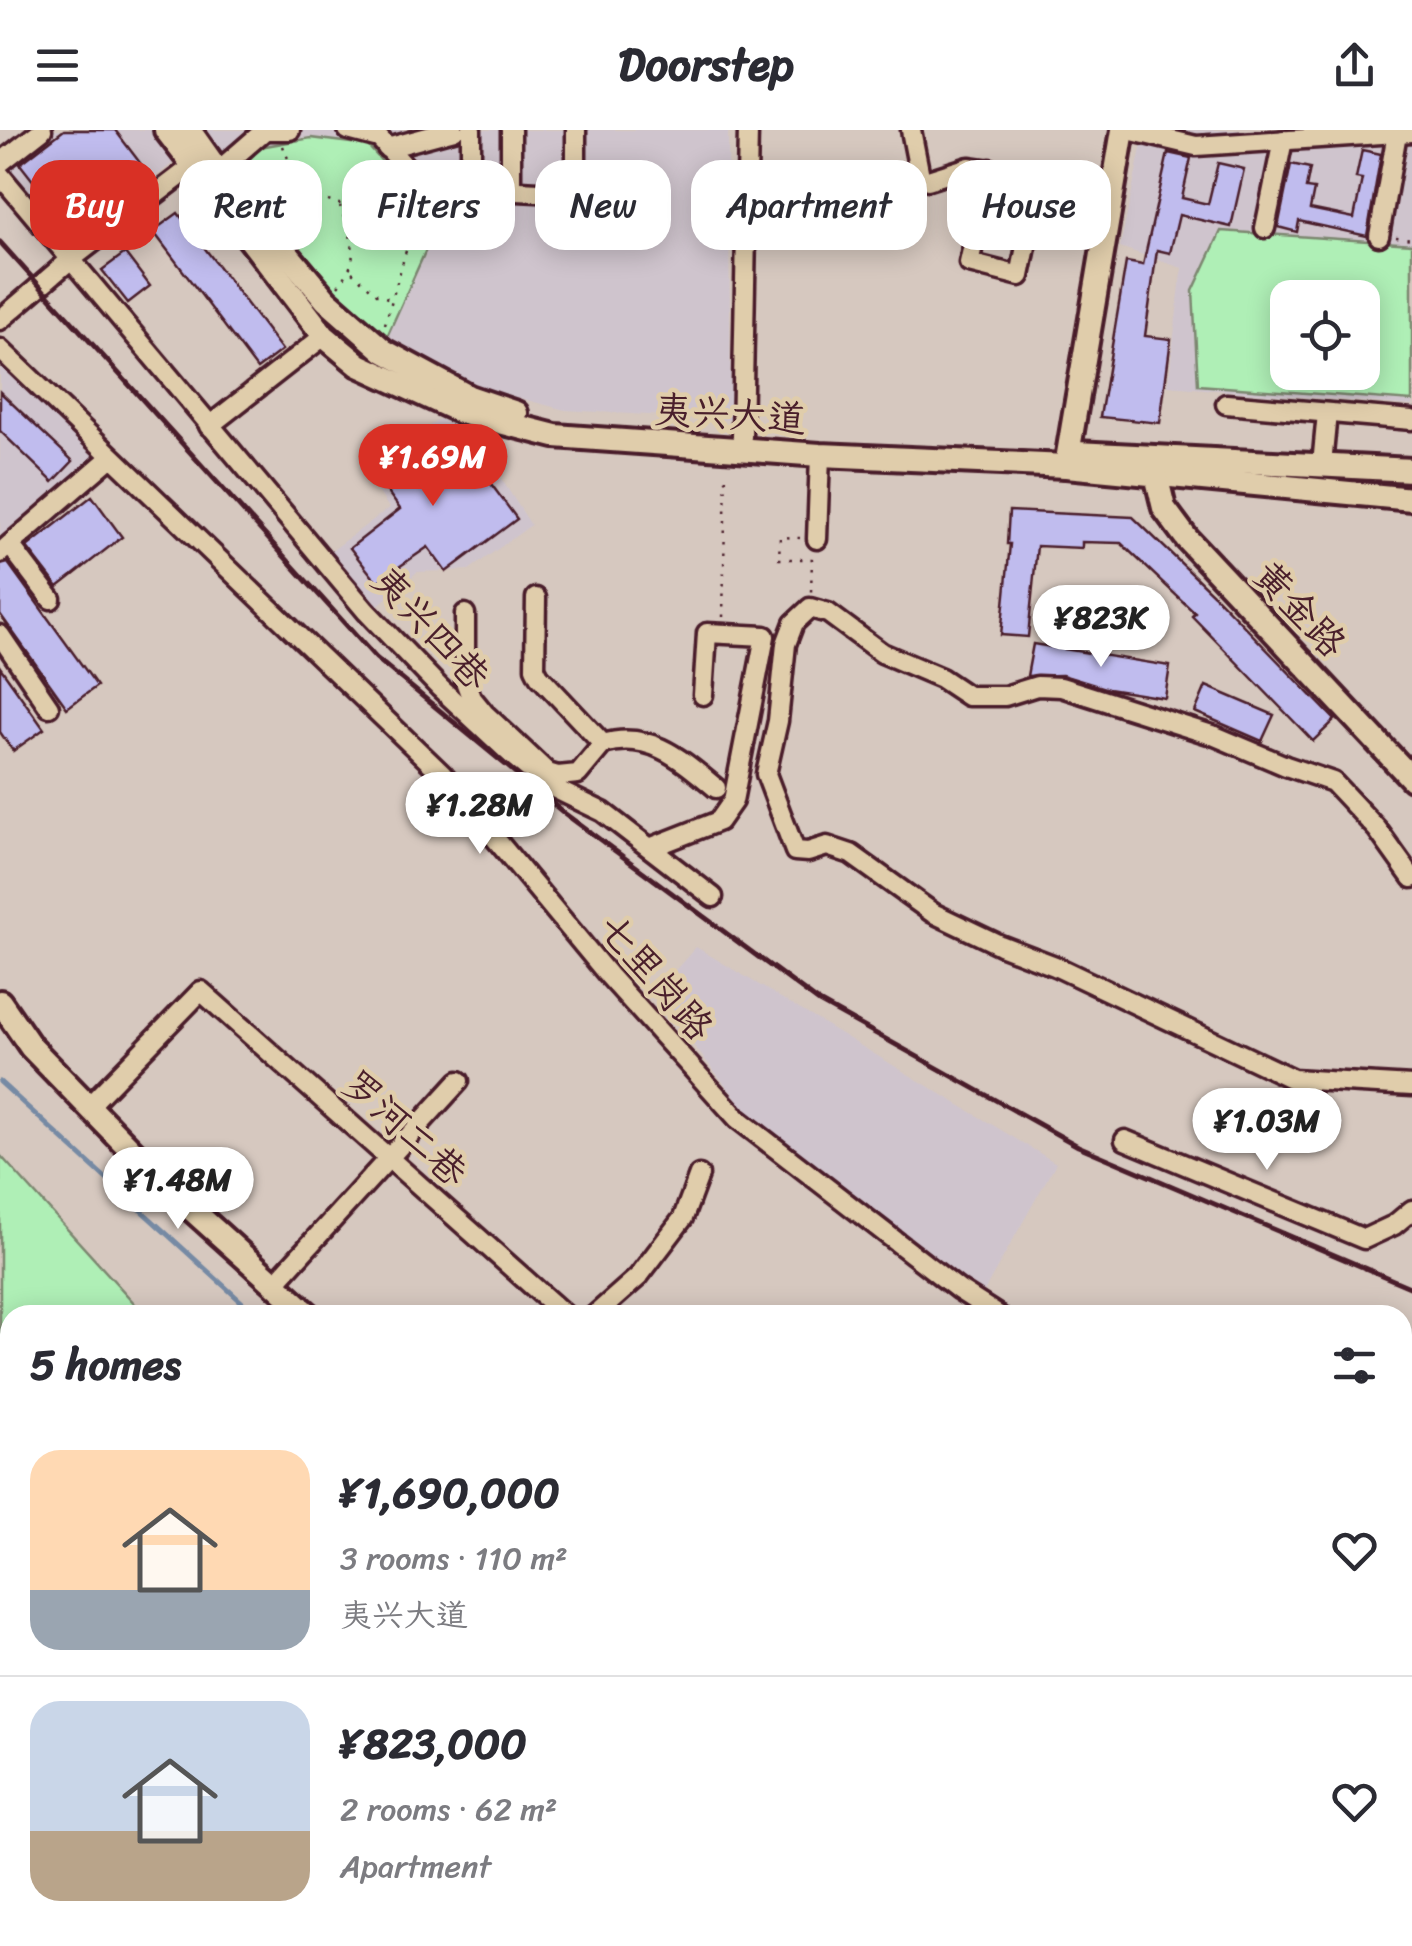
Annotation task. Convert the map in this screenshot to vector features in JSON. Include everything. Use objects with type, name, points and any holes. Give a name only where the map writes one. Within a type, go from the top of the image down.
[{"type":"main road","name":"夷兴大道","points":[[166,130],[188,160]]},
{"type":"main road","name":"夷兴大道","points":[[189,130],[210,160]]},
{"type":"main road","points":[[1111,186],[1125,130]]},
{"type":"main road","name":"夷兴大道","points":[[258,250],[324,336],[360,365],[462,412],[555,436],[1066,459],[1156,475],[1412,500]]},
{"type":"main road","name":"夷兴大道","points":[[284,250],[326,300],[384,351],[469,397],[556,424],[820,455],[1412,470]]},
{"type":"main road","points":[[1066,459],[1100,250]]},
{"type":"main road","name":"黄金路","points":[[1156,475],[1164,508],[1187,540],[1412,779]]},
{"type":"main road","points":[[0,1002],[31,1047],[169,1189],[298,1305]]},
{"type":"main road","points":[[0,1024],[24,1058],[88,1106]]},
{"type":"street","points":[[0,163],[42,130]]},
{"type":"street","points":[[230,160],[263,131],[290,130]]},
{"type":"street","points":[[348,130],[379,138],[397,160]]},
{"type":"street","points":[[387,148],[454,130]]},
{"type":"street","points":[[471,130],[471,160]]},
{"type":"street","points":[[512,130],[512,160]]},
{"type":"street","points":[[515,190],[576,194],[576,130]]},
{"type":"street","points":[[747,160],[748,130]]},
{"type":"street","points":[[911,130],[917,160]]},
{"type":"street","points":[[1125,130],[1196,146],[1324,134],[1404,133],[1379,236]]},
{"type":"street","points":[[1265,228],[1283,140]]},
{"type":"street","name":"夷兴四巷","points":[[0,174],[366,610],[440,688],[542,782],[602,812],[713,896]]},
{"type":"street","points":[[928,180],[947,174]]},
{"type":"street","points":[[0,320],[70,260],[179,177]]},
{"type":"street","points":[[734,442],[744,250]]},
{"type":"street","points":[[972,250],[969,263],[1020,276],[1025,250]]},
{"type":"street","points":[[209,426],[324,336]]},
{"type":"street","name":"七里岗路","points":[[0,350],[442,774],[609,976],[738,1119],[983,1305]]},
{"type":"street","points":[[1226,404],[1412,420]]},
{"type":"street","points":[[1322,465],[1327,413]]},
{"type":"street","points":[[817,538],[820,455]]},
{"type":"street","points":[[51,599],[5,549],[112,457]]},
{"type":"street","points":[[536,598],[535,668],[603,744]]},
{"type":"street","points":[[1412,878],[1377,829],[1332,782],[1215,736],[1060,687],[1037,686],[1005,696],[968,696],[941,678],[882,653],[828,613],[810,608],[794,624],[786,644],[778,721],[766,774],[796,850],[808,852],[827,846],[851,854],[932,913],[1055,966],[1293,1079],[1412,1086]]},
{"type":"street","points":[[465,614],[465,681],[471,697],[548,772],[558,776],[578,774],[603,744],[635,739],[675,754],[716,788]]},
{"type":"street","points":[[650,848],[719,821],[732,800],[766,636],[707,632],[703,694]]},
{"type":"street","points":[[0,636],[49,707]]},
{"type":"street","points":[[440,688],[465,681]]},
{"type":"street","name":"罗河二巷","points":[[88,1106],[201,991],[554,1305]]},
{"type":"street","points":[[274,1284],[459,1081]]},
{"type":"street","points":[[1125,1140],[1364,1239],[1394,1225],[1412,1210]]},
{"type":"street","points":[[606,1305],[638,1277],[683,1218],[699,1176]]},
{"type":"path","points":[[278,131],[292,169],[313,195],[340,205],[354,250],[351,271],[326,300]]},
{"type":"path","points":[[383,333],[406,250]]},
{"type":"path","points":[[351,271],[377,294],[390,299]]},
{"type":"path","points":[[722,634],[734,442]]},
{"type":"path","points":[[810,608],[812,559],[779,559],[780,536],[817,538]]},
{"type":"shaded area","points":[[51,130],[154,130],[177,160],[159,174],[159,160],[30,160],[30,198],[4,167]]},
{"type":"shaded area","points":[[198,130],[728,130],[728,160],[691,160],[691,250],[729,250],[731,420],[565,410],[481,388],[385,341],[425,250],[515,250],[515,160],[380,160],[367,145],[306,160],[220,160]]},
{"type":"shaded area","points":[[1145,130],[1412,130],[1412,406],[1168,386],[1182,268],[1120,247]]},
{"type":"shaded area","points":[[0,362],[96,456],[3,540],[0,536]]},
{"type":"shaded area","points":[[439,419],[471,432],[531,525],[469,570],[417,572],[375,608],[330,552],[389,508],[366,473]]},
{"type":"shaded area","points":[[696,947],[1056,1163],[982,1295],[812,1173],[756,1123],[653,995]]},
{"type":"green space","points":[[311,138],[367,145],[381,160],[342,160],[342,250],[426,250],[385,341],[326,287],[294,250],[322,250],[322,160],[249,160],[260,147]]},
{"type":"green space","points":[[1221,231],[1412,244],[1412,401],[1198,385],[1193,291]]},
{"type":"green space","points":[[0,1155],[136,1305],[0,1305]]},
{"type":"building","points":[[64,130],[115,130],[138,160],[30,160],[30,177],[20,164]]},
{"type":"building","points":[[1362,150],[1381,154],[1367,236],[1299,221],[1297,232],[1278,227],[1291,164],[1310,168],[1306,188],[1314,189],[1310,209],[1354,218],[1362,179],[1356,178]]},
{"type":"building","points":[[1168,153],[1191,158],[1182,198],[1208,204],[1218,163],[1244,169],[1231,227],[1179,215],[1170,253],[1157,250],[1145,336],[1171,339],[1160,423],[1100,417],[1126,262],[1143,265]]},
{"type":"building","points":[[178,213],[179,250],[206,250],[282,350],[257,369],[159,239],[159,227]]},
{"type":"building","points":[[125,253],[150,286],[128,303],[102,270]]},
{"type":"building","points":[[0,392],[73,461],[53,482],[0,431]]},
{"type":"building","points":[[454,434],[517,519],[446,572],[428,547],[377,582],[350,548],[400,509],[373,472],[423,435],[434,450]]},
{"type":"building","points":[[92,496],[122,537],[58,587],[27,547]]},
{"type":"building","points":[[1009,511],[1133,517],[1335,720],[1313,741],[1192,616],[1195,613],[1121,543],[1082,542],[1082,548],[1037,546],[1028,637],[1001,635],[1010,544]]},
{"type":"building","points":[[8,563],[97,686],[67,708],[0,614],[0,565]]},
{"type":"building","points":[[1033,644],[1170,666],[1165,698],[1108,689],[1062,675],[1027,676]]},
{"type":"building","points":[[0,667],[44,729],[13,751],[0,732]]},
{"type":"building","points":[[1206,686],[1274,715],[1262,741],[1195,712]]},
{"type":"waterway","points":[[0,1082],[245,1305]]},
{"type":"railway","points":[[0,242],[376,658],[564,813],[819,1002],[1078,1146],[1412,1288]]}]
